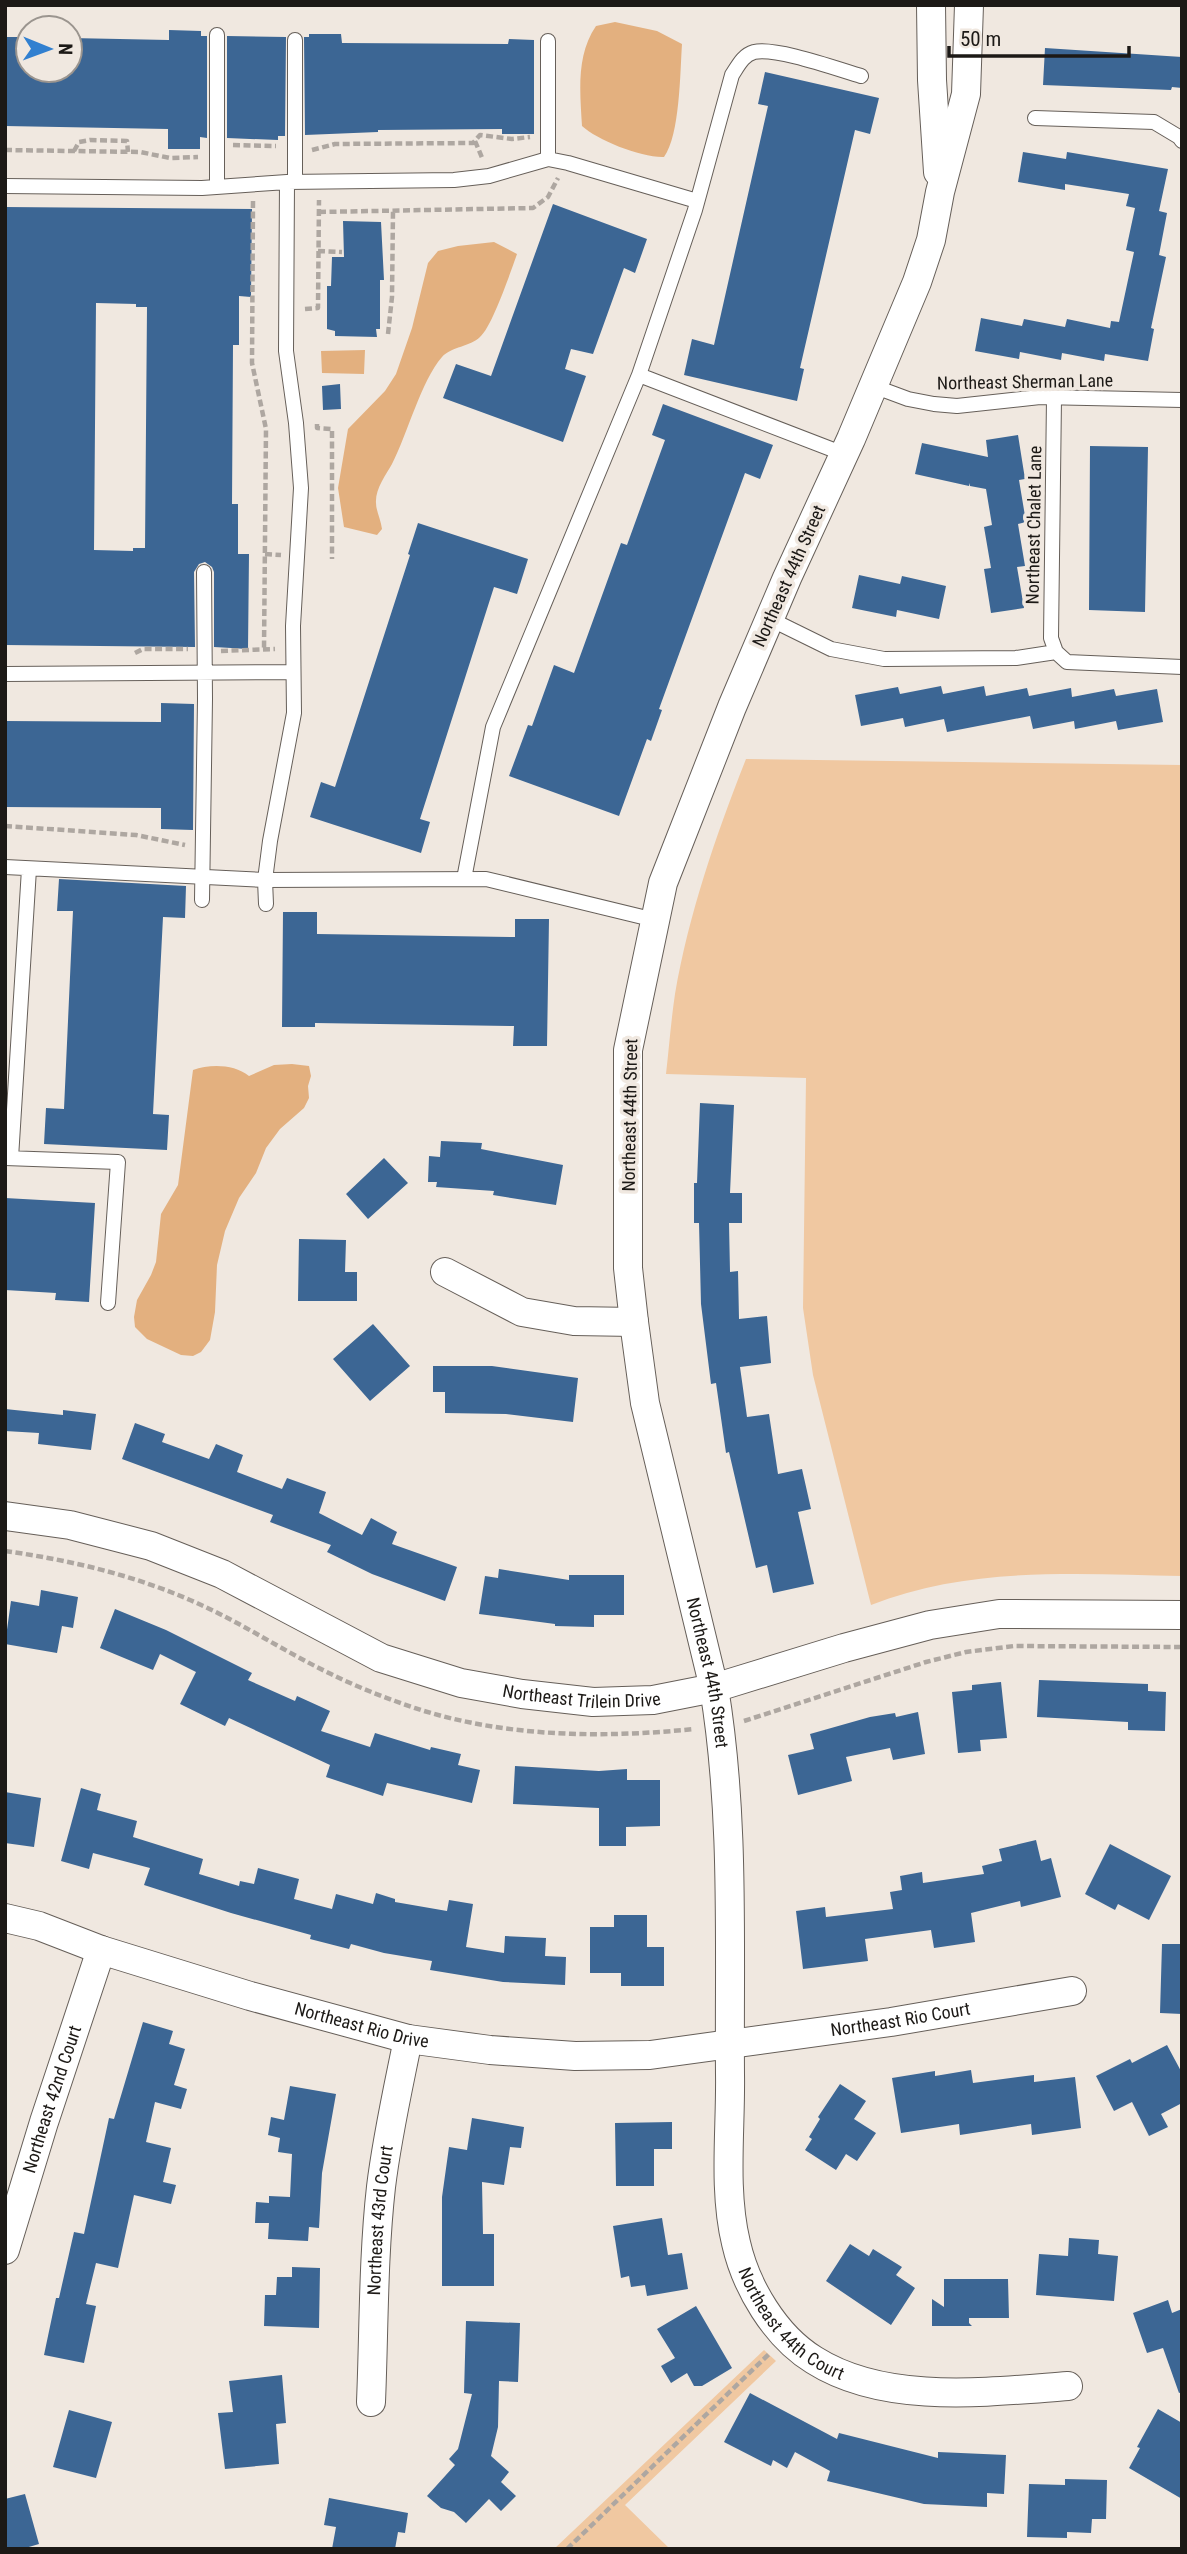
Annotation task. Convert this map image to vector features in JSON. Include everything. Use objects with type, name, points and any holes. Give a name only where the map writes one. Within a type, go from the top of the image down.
[{"type":"street","name":"Northeast 44th Street","points":[[931,5],[932,80],[940,192]]},
{"type":"street","name":"Northeast 44th Street","points":[[729,2044],[727,1789],[714,1688],[645,1403],[634,1322],[628,1268],[628,1049],[663,883],[732,707],[873,386],[917,282],[931,240],[940,192],[966,94],[969,5]]},
{"type":"street","points":[[445,1272],[522,1312],[574,1321],[634,1322]]},
{"type":"street","name":"Northeast Trilein Drive","points":[[5,1517],[70,1525],[151,1546],[222,1574],[381,1658],[461,1683],[522,1694],[593,1702],[653,1700],[714,1688],[930,1625],[999,1614],[1182,1615]]},
{"type":"street","name":"Northeast Rio Drive","points":[[5,1917],[250,1996],[408,2039],[490,2050],[575,2056],[650,2054],[729,2044]]},
{"type":"street","name":"Northeast 42nd Court","points":[[5,2250],[44,2122],[102,1950]]},
{"type":"street","name":"Northeast Rio Court","points":[[729,2044],[891,2022],[1072,1991]]},
{"type":"street","name":"Northeast 43rd Court","points":[[371,2402],[381,2188],[389,2131],[408,2039]]},
{"type":"street","name":"Northeast 44th Court","points":[[729,2044],[730,2190],[735,2241],[753,2288],[768,2315],[787,2339],[813,2360],[843,2374],[880,2386],[920,2390],[994,2391],[1068,2386]]},
{"type":"lane","points":[[217,35],[217,187]]},
{"type":"lane","points":[[266,904],[265,880],[294,713],[293,626],[301,488],[296,423],[286,351],[291,182],[295,148],[295,40]]},
{"type":"lane","points":[[548,41],[548,159]]},
{"type":"lane","points":[[464,879],[493,727],[639,375],[697,201],[733,75],[741,60],[752,52],[772,52],[860,76]]},
{"type":"lane","points":[[1035,118],[1154,122],[1182,141]]},
{"type":"lane","points":[[5,186],[217,187],[291,182],[454,180],[489,176],[548,159],[697,201]]},
{"type":"lane","points":[[639,375],[844,454]]},
{"type":"lane","name":"Northeast Sherman Lane","points":[[873,386],[908,399],[957,406],[1010,399],[1182,400]]},
{"type":"lane","name":"Northeast Chalet Lane","points":[[1055,398],[1052,638],[1056,652]]},
{"type":"lane","points":[[202,900],[204,572]]},
{"type":"lane","points":[[769,619],[831,649],[884,659],[1016,658],[1056,652],[1067,662],[1182,667]]},
{"type":"lane","points":[[5,674],[293,672]]},
{"type":"lane","points":[[5,867],[265,880],[486,879],[656,919]]},
{"type":"lane","points":[[29,869],[8,1158],[118,1162],[108,1303]]},
{"type":"path","points":[[5,150],[128,152],[170,158],[217,151],[295,148],[314,150],[335,144],[473,143],[480,135],[512,139],[548,137]]},
{"type":"path","points":[[74,151],[79,142],[90,140],[127,141],[128,152]]},
{"type":"path","points":[[319,212],[533,208],[548,197],[568,163]]},
{"type":"path","points":[[302,319],[304,310],[318,308],[319,182]]},
{"type":"path","points":[[258,183],[253,202],[252,363],[266,429],[264,649]]},
{"type":"path","points":[[388,334],[392,297],[393,211]]},
{"type":"path","points":[[318,251],[342,252]]},
{"type":"path","points":[[316,415],[317,428],[332,429],[332,559]]},
{"type":"path","points":[[5,827],[136,835],[203,851]]},
{"type":"path","points":[[5,1551],[89,1565],[177,1595],[230,1619],[332,1675],[397,1702],[438,1714],[553,1733],[629,1735],[720,1727],[966,1652],[1014,1646],[1182,1647]]},
{"type":"path","points":[[567,2549],[787,2339]]},
{"type":"shaded area","points":[[615,22],[657,31],[682,44],[676,119],[664,157],[644,155],[620,147],[582,126],[581,74],[585,49],[596,26]]},
{"type":"shaded area","points":[[494,242],[517,254],[501,298],[480,337],[446,353],[434,367],[377,493],[376,506],[382,529],[377,535],[344,527],[338,488],[348,429],[385,391],[396,374],[412,328],[428,263],[438,251]]},
{"type":"shaded area","points":[[365,350],[364,374],[322,373],[321,351]]},
{"type":"shaded area","points":[[746,759],[1182,765],[1182,1576],[1064,1574],[985,1578],[909,1592],[871,1605],[813,1375],[803,1308],[806,1078],[666,1074],[675,994],[688,934],[714,845]]},
{"type":"shaded area","points":[[274,1065],[309,1066],[309,1098],[304,1108],[280,1129],[266,1148],[256,1173],[239,1198],[225,1231],[217,1265],[215,1312],[210,1340],[201,1352],[193,1356],[181,1355],[147,1339],[135,1327],[134,1317],[137,1300],[156,1262],[161,1214],[178,1185],[193,1070],[222,1066],[249,1076]]},
{"type":"shaded area","points":[[764,2350],[776,2361],[625,2505],[670,2549],[554,2549]]},
{"type":"building","points":[[169,30],[201,31],[201,36],[207,36],[207,138],[200,137],[200,149],[168,149],[168,129],[5,126],[5,37],[14,37],[14,84],[84,84],[84,38],[169,40]]},
{"type":"building","points":[[309,34],[341,34],[342,43],[508,44],[509,39],[534,40],[534,134],[502,134],[502,129],[378,130],[305,135],[304,37],[309,37]]},
{"type":"building","points":[[227,36],[286,37],[285,136],[278,136],[278,140],[227,138]]},
{"type":"building","points":[[1045,48],[1182,57],[1182,88],[1172,87],[1171,90],[1043,85]]},
{"type":"building","points":[[765,72],[879,98],[870,134],[855,130],[800,368],[804,369],[797,401],[684,375],[692,339],[714,345],[768,106],[758,104]]},
{"type":"building","points":[[1023,152],[1066,159],[1067,152],[1168,169],[1159,211],[1167,213],[1159,255],[1166,257],[1151,328],[1154,329],[1148,361],[1105,354],[1104,361],[1062,353],[1061,360],[1020,352],[1019,359],[975,351],[981,318],[1022,326],[1024,319],[1065,327],[1067,319],[1110,328],[1111,321],[1119,322],[1134,252],[1126,250],[1135,208],[1126,206],[1129,194],[1065,184],[1065,190],[1018,182]]},
{"type":"building","points":[[553,204],[647,239],[635,273],[624,268],[593,354],[571,349],[565,369],[586,376],[563,442],[443,398],[456,364],[491,376]]},
{"type":"building","points":[[5,207],[252,209],[251,297],[239,296],[239,345],[233,345],[232,504],[238,504],[238,554],[249,554],[248,649],[214,647],[214,572],[205,562],[199,564],[194,572],[195,647],[5,645]],"holes":[[[96,303],[136,304],[136,307],[147,307],[145,548],[133,548],[133,551],[94,550]]]},
{"type":"building","points":[[343,221],[381,222],[384,280],[380,280],[380,329],[376,329],[377,337],[335,336],[335,331],[327,329],[327,286],[331,286],[332,257],[344,257]]},
{"type":"building","points":[[340,384],[341,409],[323,410],[322,386]]},
{"type":"building","points":[[663,404],[773,445],[760,479],[745,473],[659,709],[662,710],[651,741],[647,739],[619,816],[509,776],[528,725],[532,726],[554,665],[574,673],[621,543],[627,545],[665,440],[652,435]]},
{"type":"building","points":[[1018,435],[1025,479],[1019,480],[1026,522],[1018,524],[1025,566],[1017,567],[1024,608],[991,613],[984,569],[991,568],[984,527],[992,525],[986,489],[970,486],[969,483],[969,486],[915,474],[922,443],[988,457],[986,440]]},
{"type":"building","points":[[1090,446],[1148,447],[1145,612],[1089,610]]},
{"type":"building","points":[[418,523],[528,559],[517,594],[494,587],[420,819],[430,822],[421,853],[310,817],[321,782],[335,787]]},
{"type":"building","points":[[859,575],[900,584],[902,576],[946,586],[939,619],[897,610],[896,617],[852,608]]},
{"type":"building","points":[[941,686],[943,694],[984,686],[986,696],[1027,688],[1029,696],[1071,688],[1072,697],[1114,689],[1116,696],[1157,689],[1163,722],[1118,730],[1116,721],[1075,729],[1074,721],[1033,729],[1030,716],[947,732],[944,719],[905,727],[903,718],[861,726],[855,695],[898,687],[900,694]]},
{"type":"building","points":[[161,703],[194,704],[193,830],[161,829],[161,808],[5,807],[5,721],[161,722]]},
{"type":"building","points":[[59,879],[186,886],[185,918],[163,917],[153,1114],[169,1115],[167,1150],[44,1144],[46,1108],[64,1109],[73,911],[57,911]]},
{"type":"building","points":[[283,912],[317,912],[317,934],[515,937],[515,919],[549,919],[547,1046],[513,1046],[514,1026],[315,1023],[315,1027],[282,1027]]},
{"type":"building","points":[[700,1103],[734,1105],[730,1193],[742,1193],[742,1223],[729,1223],[730,1272],[738,1271],[739,1319],[767,1316],[771,1363],[740,1367],[747,1417],[769,1414],[778,1474],[802,1469],[811,1509],[798,1512],[814,1584],[773,1593],[767,1565],[756,1568],[729,1452],[726,1453],[716,1383],[711,1384],[701,1304],[699,1223],[694,1223]]},
{"type":"building","points":[[441,1141],[482,1143],[481,1149],[563,1165],[556,1205],[493,1195],[494,1191],[436,1187],[437,1182],[428,1182],[429,1156],[440,1157]]},
{"type":"building","points":[[384,1158],[408,1183],[368,1219],[346,1194]]},
{"type":"building","points":[[5,1198],[95,1203],[89,1302],[55,1300],[56,1293],[5,1290]]},
{"type":"building","points":[[299,1239],[346,1240],[345,1272],[357,1272],[357,1301],[298,1301]]},
{"type":"building","points":[[373,1324],[410,1366],[370,1401],[333,1359]]},
{"type":"building","points":[[433,1366],[492,1366],[578,1378],[573,1422],[506,1414],[445,1413],[445,1392],[433,1392]]},
{"type":"building","points":[[5,1409],[63,1415],[63,1410],[96,1414],[91,1450],[38,1444],[39,1433],[5,1431]]},
{"type":"building","points":[[135,1423],[165,1434],[162,1442],[209,1459],[216,1444],[243,1455],[237,1472],[282,1489],[287,1478],[326,1492],[319,1513],[362,1535],[371,1518],[397,1532],[392,1544],[457,1567],[445,1601],[372,1574],[327,1552],[331,1545],[270,1522],[273,1515],[122,1459]]},
{"type":"building","points":[[499,1569],[569,1580],[569,1575],[624,1575],[624,1615],[594,1615],[594,1627],[555,1626],[479,1614],[485,1576],[498,1578]]},
{"type":"building","points":[[41,1590],[78,1597],[73,1628],[62,1626],[57,1653],[5,1644],[11,1601],[39,1606]]},
{"type":"building","points":[[115,1609],[166,1630],[252,1673],[248,1680],[295,1701],[297,1696],[330,1711],[321,1731],[370,1747],[375,1733],[430,1750],[431,1747],[461,1754],[458,1765],[480,1770],[472,1803],[387,1783],[383,1796],[326,1777],[330,1765],[229,1718],[225,1726],[180,1704],[196,1672],[160,1654],[153,1670],[100,1648]]},
{"type":"building","points":[[1039,1680],[1148,1684],[1148,1691],[1166,1692],[1165,1731],[1128,1730],[1128,1722],[1037,1717]]},
{"type":"building","points":[[1001,1682],[1007,1738],[980,1740],[981,1751],[958,1753],[952,1692],[972,1690],[972,1685]]},
{"type":"building","points":[[918,1712],[925,1754],[893,1760],[890,1748],[846,1757],[852,1781],[798,1795],[788,1755],[814,1749],[810,1734],[870,1717],[895,1713],[896,1717]]},
{"type":"building","points":[[515,1766],[599,1771],[627,1769],[627,1780],[660,1780],[660,1826],[626,1827],[626,1846],[599,1846],[599,1808],[513,1804]]},
{"type":"building","points":[[81,1788],[101,1794],[97,1810],[137,1821],[133,1837],[203,1859],[199,1874],[239,1886],[240,1881],[254,1884],[258,1868],[299,1879],[294,1899],[332,1909],[336,1894],[373,1904],[376,1893],[395,1899],[395,1902],[447,1911],[449,1900],[473,1904],[466,1947],[504,1953],[505,1936],[546,1938],[545,1956],[566,1957],[565,1985],[503,1982],[430,1970],[432,1961],[351,1944],[349,1949],[310,1939],[311,1935],[144,1885],[150,1868],[93,1853],[89,1869],[61,1861]]},
{"type":"building","points":[[5,1792],[41,1798],[34,1847],[5,1843]]},
{"type":"building","points":[[1036,1840],[1041,1861],[1051,1858],[1061,1897],[1021,1907],[1020,1901],[971,1913],[975,1942],[934,1948],[931,1930],[865,1939],[868,1961],[803,1969],[796,1911],[825,1907],[826,1917],[893,1909],[890,1892],[902,1890],[900,1876],[922,1872],[923,1883],[984,1874],[982,1866],[1002,1861],[999,1849]]},
{"type":"building","points":[[1110,1844],[1171,1876],[1149,1920],[1118,1904],[1115,1910],[1085,1894]]},
{"type":"building","points":[[614,1915],[647,1915],[647,1947],[664,1947],[664,1986],[621,1986],[621,1973],[590,1973],[590,1927],[614,1927]]},
{"type":"building","points":[[1162,1944],[1182,1944],[1182,2014],[1160,2013]]},
{"type":"building","points":[[143,2022],[173,2031],[169,2044],[185,2049],[174,2085],[187,2089],[181,2109],[155,2102],[146,2142],[171,2148],[163,2182],[176,2185],[171,2204],[134,2195],[118,2268],[96,2263],[86,2304],[96,2306],[84,2363],[44,2355],[74,2232],[84,2234],[109,2118],[114,2119]]},
{"type":"building","points":[[1167,2045],[1182,2073],[1182,2103],[1161,2114],[1168,2127],[1149,2136],[1132,2102],[1114,2111],[1096,2076],[1130,2059],[1132,2063]]},
{"type":"building","points":[[971,2070],[973,2083],[1034,2075],[1034,2082],[1075,2077],[1081,2128],[1032,2135],[1031,2124],[960,2135],[959,2124],[901,2133],[892,2078],[935,2071],[935,2076]]},
{"type":"building","points":[[840,2084],[866,2101],[854,2119],[876,2133],[857,2161],[846,2154],[836,2170],[805,2150],[820,2119],[818,2117]]},
{"type":"building","points":[[290,2086],[336,2094],[322,2173],[319,2228],[309,2227],[308,2241],[268,2239],[269,2223],[255,2223],[256,2202],[269,2203],[269,2196],[290,2197],[292,2154],[278,2152],[280,2138],[268,2135],[271,2117],[284,2120]]},
{"type":"building","points":[[472,2118],[524,2127],[521,2148],[510,2147],[504,2185],[482,2182],[483,2234],[494,2234],[494,2286],[442,2286],[442,2197],[449,2147],[467,2150]]},
{"type":"building","points":[[672,2122],[672,2149],[654,2149],[654,2186],[616,2186],[615,2123]]},
{"type":"building","points":[[662,2218],[668,2255],[682,2253],[688,2289],[647,2296],[645,2285],[631,2287],[629,2276],[621,2278],[613,2226]]},
{"type":"building","points":[[1069,2238],[1099,2240],[1098,2254],[1118,2256],[1114,2301],[1036,2295],[1039,2254],[1068,2256]]},
{"type":"building","points":[[850,2244],[869,2256],[873,2249],[902,2267],[896,2275],[915,2288],[891,2325],[826,2281]]},
{"type":"building","points":[[292,2267],[320,2268],[319,2328],[264,2326],[265,2295],[276,2295],[277,2277],[292,2277]]},
{"type":"building","points":[[944,2279],[1008,2279],[1009,2318],[969,2318],[972,2326],[932,2326],[932,2299],[944,2307]]},
{"type":"building","points":[[1168,2300],[1172,2313],[1182,2309],[1182,2392],[1179,2393],[1163,2348],[1147,2353],[1133,2313]]},
{"type":"building","points":[[696,2306],[732,2368],[702,2386],[694,2386],[687,2373],[671,2383],[661,2366],[675,2358],[657,2329]]},
{"type":"building","points":[[466,2321],[520,2323],[518,2382],[499,2381],[498,2427],[491,2456],[509,2472],[501,2482],[516,2496],[501,2511],[489,2499],[466,2523],[454,2512],[441,2508],[427,2496],[455,2465],[449,2459],[458,2449],[472,2394],[464,2393]]},
{"type":"building","points":[[282,2375],[286,2423],[276,2424],[279,2464],[225,2469],[218,2413],[233,2412],[229,2381]]},
{"type":"building","points":[[750,2393],[837,2439],[839,2433],[938,2458],[938,2452],[1006,2455],[1004,2494],[987,2493],[987,2507],[924,2504],[827,2481],[830,2471],[795,2452],[787,2468],[773,2460],[771,2466],[724,2442]]},
{"type":"building","points":[[1158,2409],[1182,2423],[1182,2499],[1129,2468]]},
{"type":"building","points":[[69,2410],[112,2422],[96,2478],[53,2467]]},
{"type":"building","points":[[1065,2479],[1107,2480],[1106,2519],[1092,2519],[1091,2533],[1067,2532],[1067,2538],[1027,2537],[1029,2484],[1065,2485]]},
{"type":"building","points":[[25,2494],[39,2544],[22,2549],[5,2549],[5,2499]]},
{"type":"building","points":[[329,2498],[408,2513],[405,2533],[398,2532],[395,2549],[332,2549],[336,2527],[324,2525]]}]
